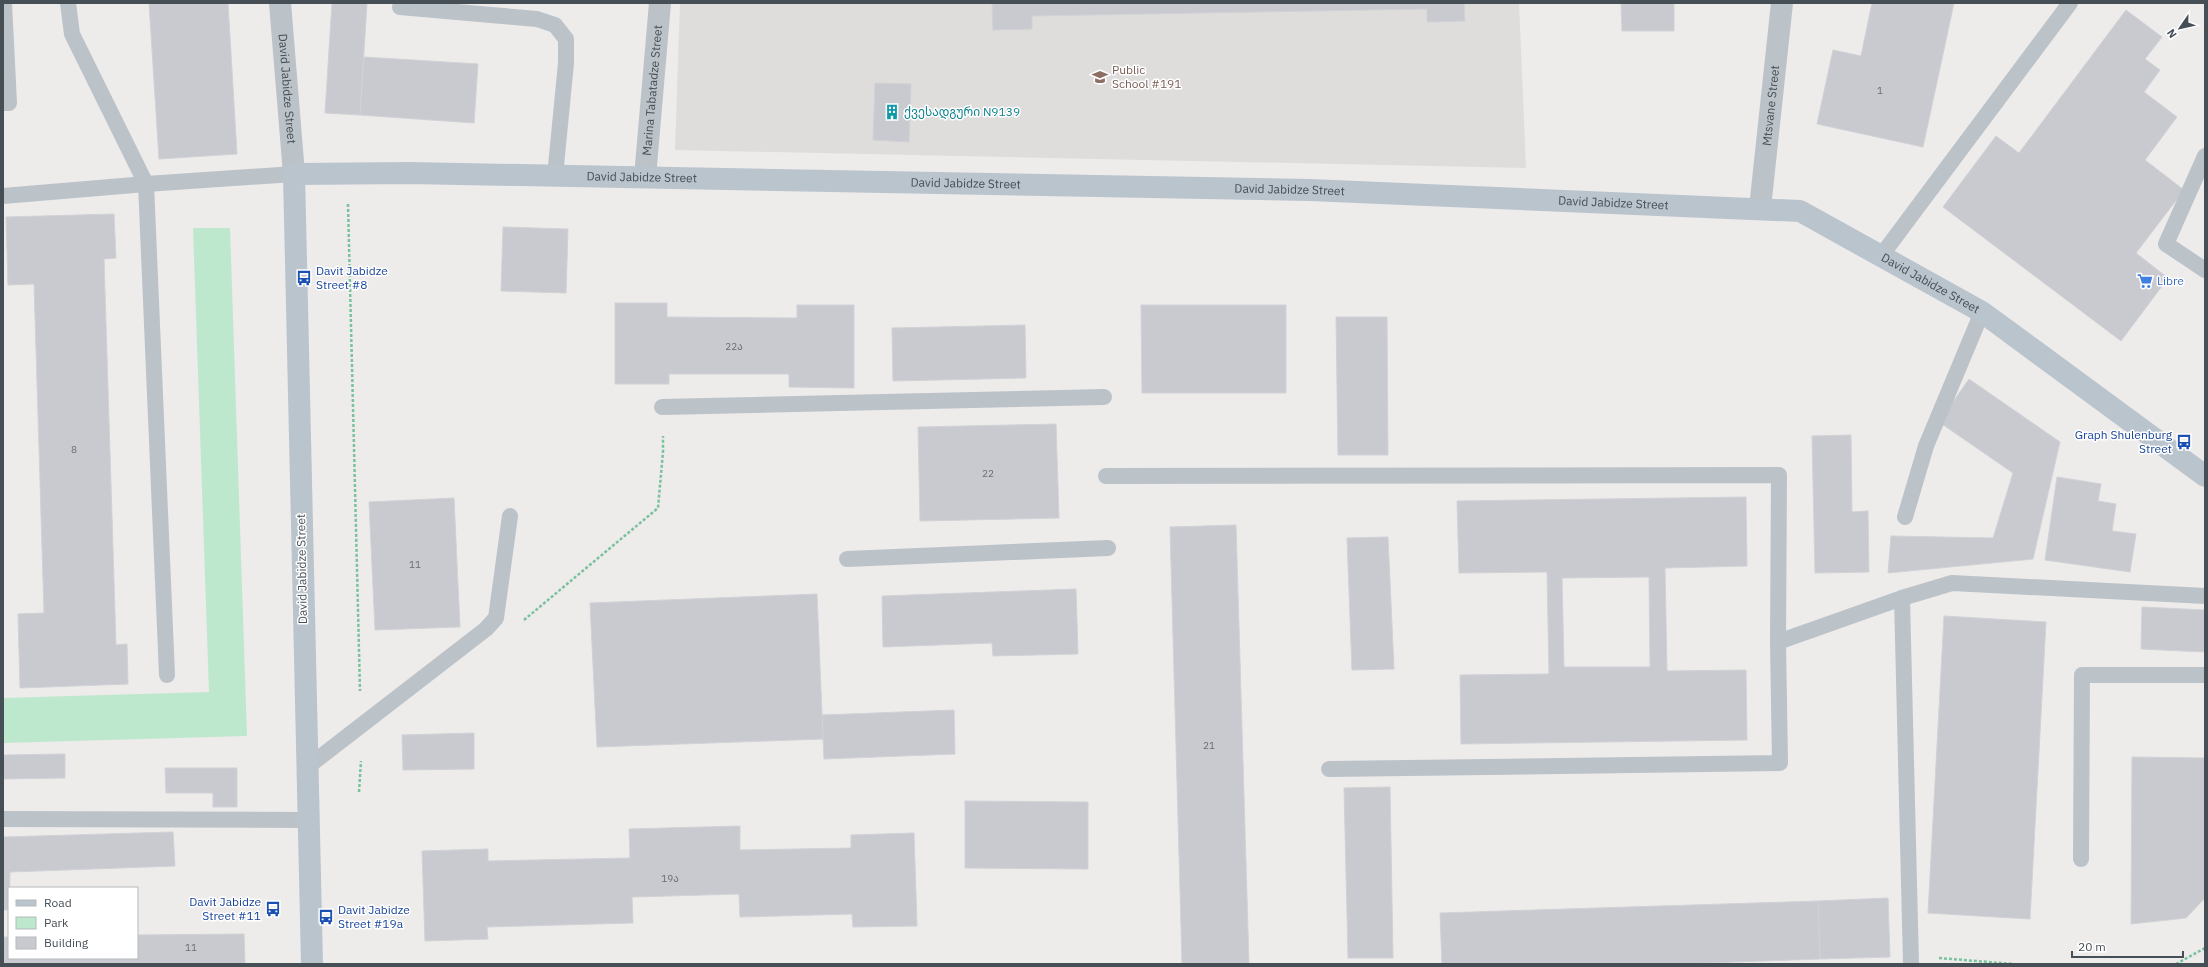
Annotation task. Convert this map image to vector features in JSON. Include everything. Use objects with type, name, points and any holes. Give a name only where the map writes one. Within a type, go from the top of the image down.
[{"type":"street","name":"David Jabidze Street","points":[[280,3],[294,174],[306,768],[312,964]]},
{"type":"street","name":"Marina Tabatadze Street","points":[[645,177],[660,3]]},
{"type":"street","name":"Mtsvane Street","points":[[1760,208],[1782,3]]},
{"type":"street","name":"David Jabidze Street","points":[[294,174],[347,172],[1310,190],[1760,208],[1800,211],[1982,312],[2205,476]]},
{"type":"lane","points":[[3,103],[9,103],[4,3]]},
{"type":"lane","points":[[68,3],[72,34],[146,184],[167,675]]},
{"type":"lane","points":[[1881,256],[2070,3]]},
{"type":"lane","points":[[400,7],[537,19],[555,25],[566,39],[566,63],[556,176]]},
{"type":"lane","points":[[2205,156],[2166,244],[2205,270]]},
{"type":"lane","points":[[3,196],[294,174]]},
{"type":"lane","points":[[1905,517],[1926,446],[1982,312]]},
{"type":"lane","points":[[662,407],[1104,397]]},
{"type":"lane","points":[[1106,476],[1779,475],[1778,642],[1780,763],[1329,769]]},
{"type":"lane","points":[[306,768],[486,629],[496,618],[510,516]]},
{"type":"lane","points":[[847,559],[1108,548]]},
{"type":"lane","points":[[1778,642],[1902,598],[1952,583],[2205,596]]},
{"type":"lane","points":[[1902,598],[1911,960]]},
{"type":"lane","points":[[2081,859],[2082,674],[2205,675]]},
{"type":"lane","points":[[3,819],[308,820]]},
{"type":"path","points":[[347,172],[361,726]]},
{"type":"path","points":[[658,508],[663,452]]},
{"type":"path","points":[[2176,964],[2205,948]]},
{"type":"path","points":[[1911,960],[2014,964]]},
{"type":"shaded area","name":"Public School #191","points":[[680,3],[1519,3],[1526,168],[675,150]]},
{"type":"green space","points":[[193,228],[230,228],[247,736],[3,743],[3,698],[209,692]]},
{"type":"building","points":[[149,3],[228,3],[237,154],[159,159]]},
{"type":"building","points":[[332,3],[367,3],[360,115],[325,113]]},
{"type":"building","points":[[992,3],[1464,3],[1465,21],[1427,22],[1427,9],[1032,16],[1032,29],[993,30]]},
{"type":"building","points":[[1621,3],[1674,3],[1674,31],[1622,31]]},
{"type":"building","points":[[1872,3],[1954,3],[1923,147],[1817,124],[1833,50],[1861,56]]},
{"type":"building","points":[[2126,10],[2162,37],[2145,59],[2160,70],[2144,92],[2177,117],[2145,160],[2184,190],[2136,253],[2168,278],[2121,341],[1943,207],[1996,136],[2019,153]]},
{"type":"building","points":[[364,57],[478,64],[474,123],[360,115]]},
{"type":"building","name":"ქვესადგური N9139","points":[[875,83],[911,84],[909,142],[873,140]]},
{"type":"building","points":[[114,214],[116,258],[104,259],[116,645],[127,644],[128,684],[20,688],[18,614],[44,613],[34,284],[8,285],[6,217]]},
{"type":"building","points":[[503,227],[568,229],[566,293],[501,291]]},
{"type":"building","points":[[615,303],[667,303],[667,317],[797,318],[797,305],[854,305],[854,388],[789,387],[789,374],[669,374],[669,384],[615,384]]},
{"type":"building","points":[[1141,305],[1286,305],[1286,393],[1142,393]]},
{"type":"building","points":[[1336,317],[1387,317],[1388,455],[1338,455]]},
{"type":"building","points":[[1025,325],[1026,378],[893,381],[892,328]]},
{"type":"building","points":[[1969,379],[2060,442],[2033,559],[1888,573],[1891,536],[1993,538],[2013,473],[1939,422]]},
{"type":"building","points":[[1056,424],[1059,518],[920,521],[918,427]]},
{"type":"building","points":[[1851,435],[1852,512],[1868,511],[1869,572],[1815,573],[1812,436]]},
{"type":"building","points":[[2057,477],[2101,484],[2098,501],[2116,504],[2112,531],[2136,534],[2130,572],[2045,560]]},
{"type":"building","points":[[1746,497],[1747,566],[1665,568],[1667,671],[1746,670],[1747,740],[1461,744],[1460,675],[1549,674],[1547,572],[1459,573],[1457,501]],"holes":[[[1649,577],[1650,667],[1564,667],[1562,578]]]},
{"type":"building","points":[[454,498],[460,627],[375,630],[369,502]]},
{"type":"building","points":[[1236,525],[1249,964],[1182,964],[1170,527]]},
{"type":"building","points":[[1388,537],[1394,669],[1352,670],[1347,538]]},
{"type":"building","points":[[1076,589],[1078,654],[993,656],[992,643],[883,647],[882,596]]},
{"type":"building","points":[[817,594],[823,739],[597,747],[590,603]]},
{"type":"building","points":[[2142,607],[2205,610],[2205,652],[2141,649]]},
{"type":"building","points":[[1944,616],[2046,622],[2030,919],[1928,913]]},
{"type":"building","points":[[954,710],[955,754],[824,759],[822,715]]},
{"type":"building","points":[[474,733],[474,769],[403,770],[402,735]]},
{"type":"building","points":[[65,754],[65,778],[3,779],[3,755]]},
{"type":"building","points":[[2132,757],[2205,758],[2205,898],[2186,918],[2131,924]]},
{"type":"building","points":[[165,768],[237,768],[237,807],[213,807],[213,793],[166,793]]},
{"type":"building","points":[[1390,787],[1393,958],[1348,958],[1344,788]]},
{"type":"building","points":[[965,801],[1088,802],[1088,869],[965,868]]},
{"type":"building","points":[[740,826],[740,850],[851,848],[851,835],[914,833],[917,926],[853,927],[852,914],[740,917],[739,894],[632,897],[633,923],[487,927],[488,939],[425,941],[422,851],[488,849],[488,861],[630,858],[629,829]]},
{"type":"building","points":[[173,832],[175,866],[10,872],[10,887],[8,887],[8,910],[3,910],[3,837]]},
{"type":"building","points":[[1888,898],[1890,957],[1820,959],[1818,901]]},
{"type":"building","points":[[1818,901],[1820,959],[1676,964],[1442,964],[1440,913]]},
{"type":"building","points":[[244,934],[245,964],[3,964],[3,937],[8,937],[8,959],[138,959],[138,935]]},
{"type":"place","name":"Public School #191","points":[[1100,77]]},
{"type":"place","name":"ქვესადგური N9139","points":[[892,112]]},
{"type":"place","name":"Davit Jabidze Street #8","points":[[304,278]]},
{"type":"place","name":"Libre","points":[[2145,281]]},
{"type":"place","name":"Graph Shulenburg Street","points":[[2184,442]]},
{"type":"place","name":"Davit Jabidze Street #11","points":[[273,909]]},
{"type":"place","name":"Davit Jabidze Street #19a","points":[[326,917]]}]
